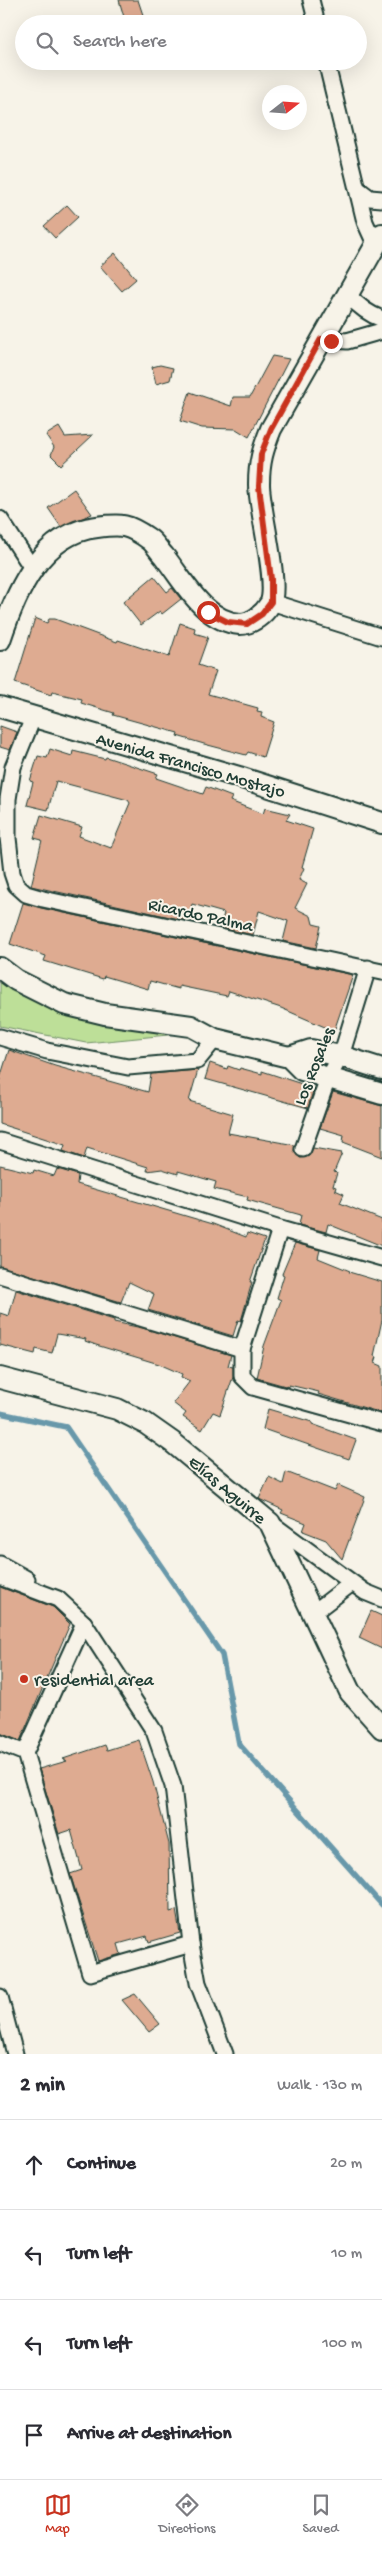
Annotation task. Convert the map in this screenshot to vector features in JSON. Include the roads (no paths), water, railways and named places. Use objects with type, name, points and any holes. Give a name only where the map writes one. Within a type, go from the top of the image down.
[{"type":"street","points":[[311,0],[315,15]]},
{"type":"street","points":[[0,640],[32,568],[56,542],[83,528],[122,524],[151,540],[208,612],[228,622],[247,624],[262,614],[271,602],[271,579],[259,486],[261,454],[271,429],[379,239],[368,233],[328,70]]},
{"type":"street","points":[[358,189],[370,198],[382,199]]},
{"type":"street","points":[[348,295],[358,306],[372,316],[382,319]]},
{"type":"street","points":[[321,339],[346,341],[382,331]]},
{"type":"street","points":[[0,519],[32,568]]},
{"type":"street","points":[[271,602],[382,637]]},
{"type":"street","name":"Avenida Francisco Mostajo","points":[[0,707],[239,777],[382,823]]},
{"type":"street","name":"Ricardo Palma","points":[[33,718],[13,767],[8,800],[8,838],[12,873],[16,885],[26,894],[375,970]]},
{"type":"street","points":[[0,968],[16,980],[64,1004],[106,1014],[191,1026],[215,1039],[289,1057],[311,1050],[341,1056],[382,1070]]},
{"type":"street","name":"Los Rosales","points":[[303,1149],[313,1116],[328,1078],[341,1056],[375,970]]},
{"type":"street","points":[[0,1037],[47,1052],[128,1066],[196,1061],[215,1039]]},
{"type":"street","points":[[289,1057],[302,1070],[382,1094]]},
{"type":"street","points":[[0,1140],[280,1229],[382,1258]]},
{"type":"street","points":[[280,1229],[242,1348],[242,1376],[253,1388],[382,1423]]},
{"type":"street","points":[[0,1275],[242,1348]]},
{"type":"street","name":"Elías Aguirre","points":[[0,1378],[117,1409],[131,1416],[172,1442],[270,1523],[350,1692],[382,1728]]},
{"type":"street","points":[[270,1523],[365,1592],[382,1599]]},
{"type":"street","points":[[0,1564],[41,1586],[84,1623],[154,1732],[173,1786],[191,1944],[198,1984],[225,2054]]},
{"type":"street","points":[[0,1577],[58,1599]]},
{"type":"street","points":[[313,1613],[352,1583]]},
{"type":"street","points":[[84,1623],[24,1753],[90,1973],[191,1944]]},
{"type":"street","points":[[0,1743],[24,1753]]},
{"type":"street","points":[[0,1997],[15,2054]]},
{"type":"waterway","points":[[0,1413],[66,1427],[222,1655],[239,1744],[382,1905]]},
{"type":"place","name":"residential area","points":[[24,1679]]}]
